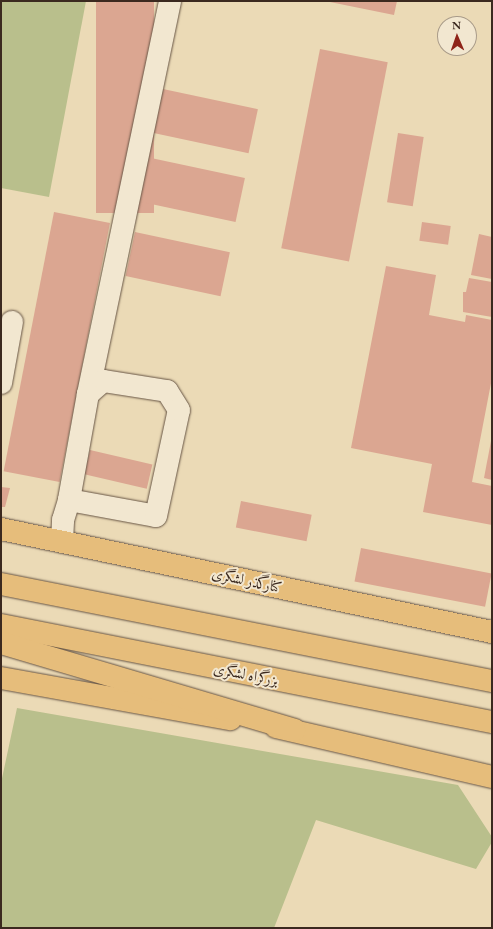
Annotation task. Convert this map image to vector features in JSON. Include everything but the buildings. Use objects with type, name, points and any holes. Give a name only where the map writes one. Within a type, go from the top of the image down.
[{"type":"main road","name":"کنارگذر لشگری","points":[[1,529],[492,632]]},
{"type":"main road","points":[[1,584],[492,681]]},
{"type":"main road","name":"بزرگراه لشگری","points":[[1,625],[492,722]]},
{"type":"main road","points":[[1,643],[294,730],[489,778]]},
{"type":"main road","points":[[1,678],[294,730]]},
{"type":"lane","points":[[62,541],[63,520],[69,500],[88,394],[170,1]]},
{"type":"lane","points":[[1,383],[12,322]]},
{"type":"lane","points":[[69,500],[156,516],[179,410],[167,391],[103,381],[88,394]]},
{"type":"green space","points":[[1,1],[86,1],[49,197],[1,188]]},
{"type":"green space","points":[[17,708],[458,785],[492,837],[492,842],[476,869],[316,820],[274,928],[1,928],[1,783]]}]
